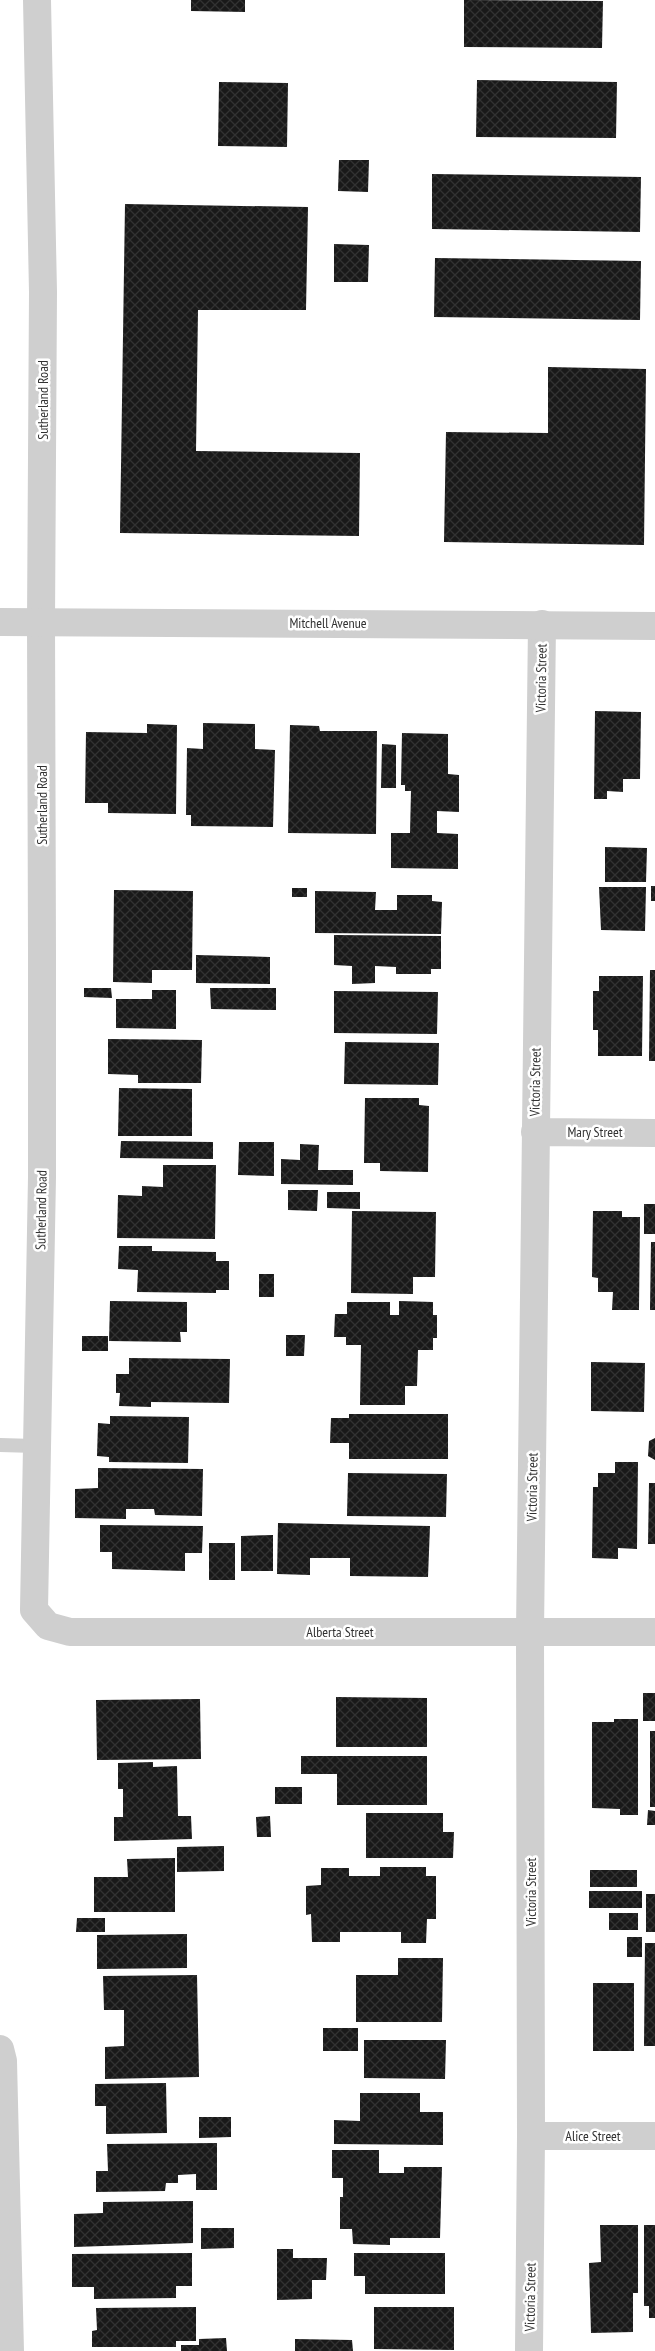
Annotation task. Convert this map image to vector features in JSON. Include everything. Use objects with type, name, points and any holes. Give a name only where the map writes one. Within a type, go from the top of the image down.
[{"type":"street","name":"Sutherland Road","points":[[34,1610],[35,1446],[42,1177],[41,622],[44,292],[38,0]]},
{"type":"street","name":"Mitchell Avenue","points":[[0,622],[655,626]]},
{"type":"street","name":"Victoria Street","points":[[529,2351],[532,2136],[530,1632],[542,624]]},
{"type":"street","name":"Mary Street","points":[[535,1132],[655,1133]]},
{"type":"street","name":"Alberta Street","points":[[34,1610],[48,1626],[70,1632],[655,1632]]},
{"type":"street","points":[[0,2049],[3,2061],[10,2351]]},
{"type":"street","name":"Alice Street","points":[[532,2136],[655,2136]]},
{"type":"lane","points":[[0,1445],[35,1446]]},
{"type":"building","points":[[191,0],[245,0],[245,12],[191,11]]},
{"type":"building","points":[[464,0],[603,1],[602,48],[464,47]]},
{"type":"building","points":[[477,80],[617,82],[616,138],[476,137]]},
{"type":"building","points":[[219,82],[288,83],[287,147],[218,146]]},
{"type":"building","points":[[339,160],[369,160],[368,192],[338,191]]},
{"type":"building","points":[[432,174],[641,177],[640,232],[432,229]]},
{"type":"building","points":[[125,204],[308,207],[306,310],[198,310],[196,451],[360,453],[359,536],[120,533]]},
{"type":"building","points":[[334,244],[369,245],[368,282],[334,282]]},
{"type":"building","points":[[435,258],[641,261],[640,320],[434,317]]},
{"type":"building","points":[[548,367],[646,369],[644,545],[444,542],[446,432],[548,433]]},
{"type":"building","points":[[595,711],[641,712],[640,779],[623,779],[623,792],[607,791],[607,799],[594,799]]},
{"type":"building","points":[[203,723],[255,724],[255,749],[275,750],[273,827],[191,826],[191,815],[186,815],[187,748],[203,749]]},
{"type":"building","points":[[147,724],[177,725],[176,814],[108,813],[108,803],[85,803],[86,732],[147,733]]},
{"type":"building","points":[[290,725],[319,726],[320,731],[377,731],[376,834],[288,833]]},
{"type":"building","points":[[402,733],[448,734],[448,774],[459,775],[459,812],[437,811],[437,833],[458,834],[458,869],[391,868],[391,833],[410,833],[411,791],[405,791],[405,785],[401,785]]},
{"type":"building","points":[[382,744],[396,745],[396,788],[381,788]]},
{"type":"building","points":[[605,847],[647,848],[646,882],[605,882]]},
{"type":"building","points":[[651,886],[655,886],[655,901],[651,901]]},
{"type":"building","points":[[599,887],[646,887],[645,931],[601,930]]},
{"type":"building","points":[[292,888],[307,888],[307,897],[292,897]]},
{"type":"building","points":[[114,890],[193,891],[192,970],[152,970],[152,983],[113,982]]},
{"type":"building","points":[[315,891],[376,892],[375,910],[397,910],[397,895],[432,895],[432,901],[442,902],[441,934],[315,933]]},
{"type":"building","points":[[334,935],[441,936],[441,969],[431,969],[431,974],[396,974],[396,967],[375,966],[375,983],[352,984],[352,966],[334,965]]},
{"type":"building","points":[[196,955],[270,957],[270,984],[196,983]]},
{"type":"building","points":[[650,970],[655,970],[655,1061],[649,1061]]},
{"type":"building","points":[[599,976],[643,976],[642,1056],[598,1056],[598,1030],[593,1030],[593,991],[599,991]]},
{"type":"building","points":[[84,988],[111,988],[112,998],[84,997]]},
{"type":"building","points":[[210,988],[276,988],[276,1010],[211,1009]]},
{"type":"building","points":[[152,990],[176,990],[176,1029],[116,1028],[116,999],[152,999]]},
{"type":"building","points":[[334,991],[438,992],[437,1034],[334,1033]]},
{"type":"building","points":[[108,1039],[202,1040],[201,1083],[138,1083],[138,1075],[108,1074]]},
{"type":"building","points":[[345,1042],[439,1043],[438,1085],[344,1084]]},
{"type":"building","points":[[119,1088],[192,1089],[192,1136],[118,1136]]},
{"type":"building","points":[[365,1098],[419,1098],[419,1105],[429,1106],[428,1172],[380,1171],[380,1163],[364,1163]]},
{"type":"building","points":[[121,1141],[213,1142],[213,1159],[120,1158]]},
{"type":"building","points":[[239,1142],[274,1142],[274,1176],[238,1175]]},
{"type":"building","points":[[300,1144],[319,1145],[318,1170],[353,1170],[353,1185],[281,1184],[281,1159],[300,1160]]},
{"type":"building","points":[[163,1165],[216,1165],[215,1239],[117,1238],[118,1195],[142,1196],[142,1186],[163,1187]]},
{"type":"building","points":[[288,1190],[318,1190],[317,1211],[288,1210]]},
{"type":"building","points":[[327,1192],[360,1192],[360,1209],[327,1208]]},
{"type":"building","points":[[644,1204],[655,1204],[655,1234],[644,1234]]},
{"type":"building","points":[[352,1211],[436,1212],[435,1277],[413,1277],[413,1294],[351,1293]]},
{"type":"building","points":[[593,1211],[622,1211],[622,1217],[640,1217],[639,1310],[612,1310],[613,1292],[598,1292],[598,1278],[592,1277]]},
{"type":"building","points":[[651,1242],[655,1242],[655,1310],[650,1310]]},
{"type":"building","points":[[119,1246],[152,1246],[152,1251],[216,1252],[216,1261],[229,1261],[229,1290],[216,1290],[216,1293],[137,1292],[138,1270],[118,1269]]},
{"type":"building","points":[[259,1274],[274,1274],[274,1297],[259,1297]]},
{"type":"building","points":[[110,1301],[187,1302],[187,1332],[180,1332],[181,1342],[109,1341]]},
{"type":"building","points":[[399,1301],[433,1302],[433,1315],[437,1315],[437,1338],[433,1338],[433,1350],[418,1350],[417,1386],[405,1386],[405,1405],[360,1405],[361,1345],[346,1345],[346,1337],[334,1337],[335,1314],[347,1314],[347,1302],[390,1302],[390,1315],[399,1315]]},
{"type":"building","points":[[286,1335],[305,1335],[304,1356],[286,1356]]},
{"type":"building","points":[[82,1336],[108,1336],[108,1351],[82,1351]]},
{"type":"building","points":[[129,1358],[230,1359],[229,1403],[151,1402],[151,1407],[119,1406],[120,1393],[116,1393],[116,1374],[129,1374]]},
{"type":"building","points":[[591,1362],[645,1363],[644,1412],[591,1411]]},
{"type":"building","points":[[349,1414],[448,1414],[448,1459],[349,1459],[349,1443],[330,1443],[331,1418],[349,1418]]},
{"type":"building","points":[[110,1416],[189,1417],[188,1463],[109,1462],[109,1457],[97,1456],[98,1423],[110,1424]]},
{"type":"building","points":[[655,1438],[655,1460],[648,1456],[649,1441]]},
{"type":"building","points":[[615,1462],[638,1462],[637,1549],[618,1548],[618,1559],[592,1558],[593,1487],[598,1487],[598,1473],[615,1473]]},
{"type":"building","points":[[98,1468],[203,1469],[202,1516],[155,1515],[154,1509],[126,1509],[126,1519],[75,1518],[75,1489],[98,1488]]},
{"type":"building","points":[[348,1473],[447,1474],[446,1517],[347,1516]]},
{"type":"building","points":[[649,1483],[655,1483],[655,1544],[648,1544]]},
{"type":"building","points":[[278,1523],[430,1526],[428,1577],[350,1576],[350,1558],[310,1558],[310,1575],[277,1574]]},
{"type":"building","points":[[100,1525],[203,1526],[202,1553],[185,1553],[185,1571],[112,1569],[112,1552],[100,1552]]},
{"type":"building","points":[[273,1535],[273,1571],[241,1571],[241,1536]]},
{"type":"building","points":[[209,1543],[235,1543],[235,1580],[209,1580]]},
{"type":"building","points":[[643,1693],[655,1693],[655,1721],[643,1721]]},
{"type":"building","points":[[336,1697],[427,1698],[427,1747],[336,1747]]},
{"type":"building","points":[[200,1699],[201,1759],[97,1760],[96,1700]]},
{"type":"building","points":[[614,1719],[638,1719],[638,1815],[620,1815],[620,1809],[592,1808],[592,1722],[614,1722]]},
{"type":"building","points":[[650,1731],[655,1731],[655,1807],[650,1807]]},
{"type":"building","points":[[301,1756],[427,1756],[427,1805],[337,1805],[337,1774],[301,1774]]},
{"type":"building","points":[[153,1762],[153,1767],[177,1766],[178,1816],[191,1816],[192,1839],[114,1841],[114,1817],[123,1817],[123,1789],[118,1789],[118,1763]]},
{"type":"building","points":[[275,1787],[302,1787],[302,1804],[275,1804]]},
{"type":"building","points":[[648,1810],[655,1811],[655,1825],[647,1825]]},
{"type":"building","points":[[366,1813],[443,1813],[443,1832],[454,1832],[453,1858],[366,1858]]},
{"type":"building","points":[[270,1816],[271,1837],[257,1837],[256,1817]]},
{"type":"building","points":[[224,1846],[224,1871],[177,1872],[177,1847]]},
{"type":"building","points":[[175,1858],[175,1912],[94,1912],[94,1877],[128,1877],[127,1859]]},
{"type":"building","points":[[380,1867],[426,1867],[426,1876],[436,1876],[436,1919],[427,1919],[426,1943],[401,1943],[401,1932],[340,1932],[340,1942],[312,1942],[311,1914],[306,1915],[306,1886],[321,1885],[321,1868],[349,1868],[349,1876],[380,1876]]},
{"type":"building","points":[[590,1870],[637,1870],[637,1887],[590,1887]]},
{"type":"building","points":[[589,1891],[642,1891],[642,1908],[589,1908]]},
{"type":"building","points":[[646,1894],[655,1894],[655,1932],[646,1932]]},
{"type":"building","points":[[609,1913],[638,1913],[638,1930],[609,1930]]},
{"type":"building","points":[[77,1918],[105,1918],[105,1932],[76,1932]]},
{"type":"building","points":[[187,1934],[187,1968],[97,1969],[97,1935]]},
{"type":"building","points":[[627,1937],[642,1937],[642,1957],[627,1957]]},
{"type":"building","points":[[645,1943],[655,1943],[655,2046],[644,2046]]},
{"type":"building","points":[[398,1958],[443,1958],[442,2022],[356,2022],[356,1975],[398,1975]]},
{"type":"building","points":[[197,1975],[199,2077],[105,2079],[105,2047],[124,2046],[124,2010],[104,2010],[103,1976]]},
{"type":"building","points":[[593,1983],[634,1983],[634,2051],[593,2051]]},
{"type":"building","points":[[323,2028],[358,2028],[358,2051],[323,2051]]},
{"type":"building","points":[[364,2040],[446,2040],[445,2079],[364,2078]]},
{"type":"building","points":[[166,2083],[167,2133],[106,2134],[106,2106],[95,2106],[95,2084]]},
{"type":"building","points":[[360,2093],[420,2093],[420,2112],[443,2112],[443,2145],[334,2144],[334,2120],[360,2121]]},
{"type":"building","points":[[199,2117],[231,2117],[231,2137],[199,2138]]},
{"type":"building","points":[[217,2143],[217,2190],[196,2190],[196,2174],[178,2175],[178,2183],[166,2183],[165,2191],[96,2192],[96,2171],[108,2171],[107,2144]]},
{"type":"building","points":[[332,2150],[379,2150],[379,2173],[404,2173],[404,2167],[442,2167],[440,2238],[390,2238],[390,2245],[353,2244],[352,2229],[340,2229],[340,2197],[343,2197],[343,2178],[332,2178]]},
{"type":"building","points":[[193,2201],[193,2243],[74,2247],[74,2214],[103,2213],[103,2202]]},
{"type":"building","points":[[600,2225],[638,2225],[638,2293],[633,2293],[633,2332],[591,2333],[589,2263],[601,2262]]},
{"type":"building","points":[[644,2225],[655,2225],[655,2318],[649,2318],[649,2306],[644,2306]]},
{"type":"building","points":[[201,2228],[234,2228],[234,2248],[201,2249]]},
{"type":"building","points":[[277,2249],[293,2249],[293,2258],[327,2258],[326,2280],[312,2280],[312,2299],[277,2300]]},
{"type":"building","points":[[192,2253],[192,2286],[176,2286],[176,2298],[94,2299],[94,2287],[72,2287],[72,2254]]},
{"type":"building","points":[[354,2253],[445,2253],[445,2294],[365,2294],[365,2276],[354,2276]]},
{"type":"building","points":[[196,2307],[196,2341],[176,2341],[176,2347],[92,2347],[92,2331],[97,2330],[96,2308]]},
{"type":"building","points":[[374,2307],[454,2307],[454,2350],[374,2349]]},
{"type":"building","points":[[226,2338],[227,2351],[181,2351],[181,2345],[199,2345],[199,2339]]},
{"type":"building","points":[[295,2339],[352,2340],[353,2351],[295,2351]]}]
